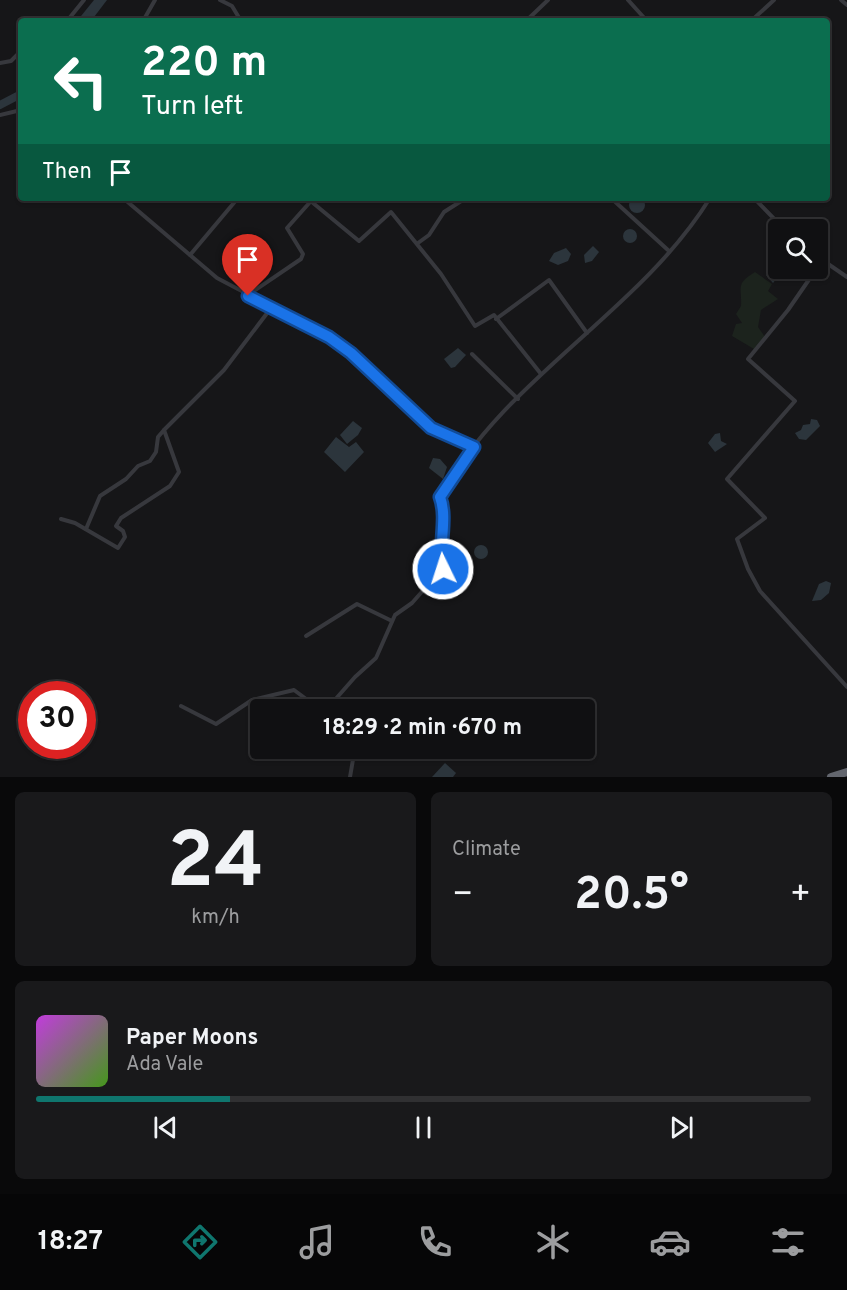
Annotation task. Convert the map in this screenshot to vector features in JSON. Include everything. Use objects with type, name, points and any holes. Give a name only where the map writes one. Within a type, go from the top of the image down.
[{"type":"highway","points":[[831,777],[847,772]]},
{"type":"street","points":[[69,18],[84,0]]},
{"type":"street","points":[[144,18],[155,0]]},
{"type":"street","points":[[220,0],[232,6],[239,18]]},
{"type":"street","points":[[529,18],[548,0]]},
{"type":"street","points":[[628,0],[644,18]]},
{"type":"street","points":[[754,18],[774,0]]},
{"type":"street","points":[[842,0],[847,5]]},
{"type":"street","points":[[0,63],[11,61],[18,54]]},
{"type":"street","points":[[0,116],[18,111]]},
{"type":"street","points":[[127,201],[217,278],[329,337],[351,353],[431,428],[474,447]]},
{"type":"street","points":[[190,255],[235,201]]},
{"type":"street","points":[[248,296],[301,259],[303,254],[287,228],[308,201]]},
{"type":"street","points":[[310,201],[359,241],[391,212],[441,274],[475,326],[494,315],[541,374]]},
{"type":"street","points":[[418,243],[429,235],[444,212],[461,201]]},
{"type":"street","points":[[614,201],[669,251]]},
{"type":"street","points":[[336,699],[376,658],[392,621],[427,586],[443,576],[441,557],[444,507],[440,497],[474,447],[541,374],[635,290],[699,217],[709,201]]},
{"type":"street","points":[[757,201],[774,219]]},
{"type":"street","points":[[828,264],[847,277]]},
{"type":"street","points":[[809,279],[788,310],[748,359],[795,401],[727,479],[765,518],[737,539],[760,591],[847,687]]},
{"type":"street","points":[[496,319],[549,280],[587,333]]},
{"type":"street","points":[[86,529],[100,496],[126,480],[138,466],[150,461],[158,437],[224,370],[271,308]]},
{"type":"street","points":[[472,354],[518,399]]},
{"type":"street","points":[[61,519],[86,529],[118,548],[125,537],[123,531],[116,526],[121,518],[170,486],[179,472],[164,430]]},
{"type":"street","points":[[306,636],[357,604],[392,621]]},
{"type":"street","points":[[256,699],[294,690],[306,699]]},
{"type":"street","points":[[182,706],[216,724],[250,701]]},
{"type":"street","points":[[350,777],[353,759]]},
{"type":"shaded area","points":[[94,0],[107,0],[93,18],[79,18]]},
{"type":"shaded area","points":[[630,201],[645,202],[645,208],[640,213],[634,213],[629,208]]},
{"type":"shaded area","points":[[627,229],[633,229],[637,236],[633,243],[627,243],[623,239],[623,233]]},
{"type":"shaded area","points":[[593,246],[599,252],[592,261],[585,263],[584,255]]},
{"type":"shaded area","points":[[566,248],[571,254],[568,261],[558,265],[549,261],[554,253]]},
{"type":"shaded area","points":[[755,272],[772,284],[768,291],[778,299],[761,310],[758,327],[765,337],[754,349],[732,336],[736,324],[742,323],[736,314],[741,306],[742,283]]},
{"type":"shaded area","points":[[458,348],[466,355],[455,367],[451,368],[444,359]]},
{"type":"shaded area","points":[[811,419],[817,420],[820,426],[806,440],[799,439],[795,433],[801,430],[803,425],[810,424]]},
{"type":"shaded area","points":[[353,421],[362,428],[358,435],[347,444],[340,435]]},
{"type":"shaded area","points":[[720,433],[721,441],[727,444],[715,452],[708,443],[715,434]]},
{"type":"shaded area","points":[[336,437],[349,447],[356,442],[364,452],[345,472],[324,452]]},
{"type":"shaded area","points":[[433,458],[440,459],[447,467],[443,479],[429,468]]},
{"type":"shaded area","points":[[478,545],[484,545],[488,552],[484,559],[478,559],[474,555],[474,549]]},
{"type":"shaded area","points":[[826,581],[831,583],[829,593],[821,600],[812,601],[819,584]]},
{"type":"shaded area","points":[[445,763],[456,773],[453,777],[432,777]]},
{"type":"waterway","points":[[0,105],[18,96]]},
{"type":"route","points":[[248,296],[329,337],[351,353],[414,415],[431,428],[450,439],[474,447],[450,478],[440,497],[444,507],[441,535],[443,569]]}]
